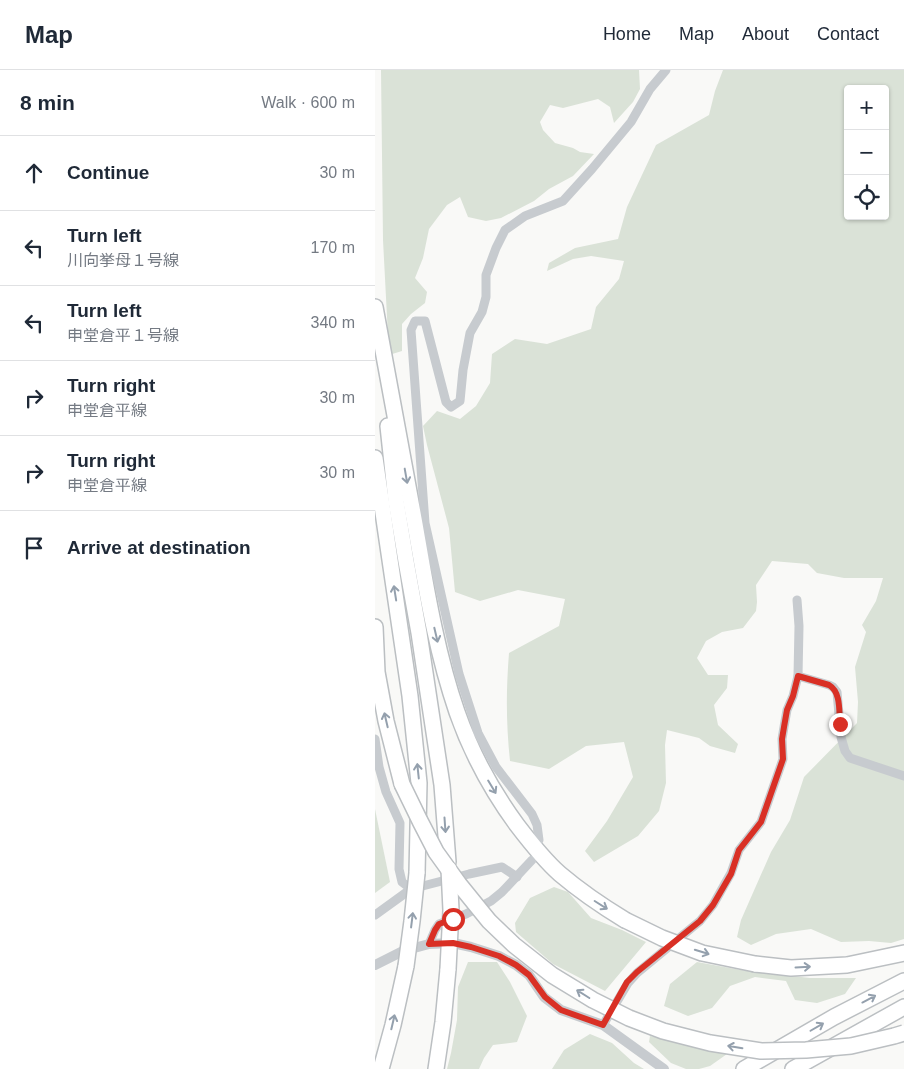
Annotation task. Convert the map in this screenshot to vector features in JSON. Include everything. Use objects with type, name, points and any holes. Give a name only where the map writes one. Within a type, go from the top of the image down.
[{"type":"highway","points":[[375,307],[430,610],[444,670],[457,713],[470,744],[488,780],[530,842],[559,873],[593,900],[625,920],[663,938],[702,952],[755,964],[791,968],[847,965],[901,954]]},
{"type":"highway","points":[[375,320],[396,501],[419,633],[442,785],[451,910],[448,969],[436,1069]]},
{"type":"highway","points":[[375,458],[410,696],[419,783],[417,873],[412,921],[406,966],[381,1069]]},
{"type":"highway","points":[[375,628],[377,672],[386,721],[402,784],[420,821],[436,852],[489,921],[514,945],[552,975],[593,1000],[629,1018],[663,1031],[710,1043],[761,1051],[806,1050],[851,1046],[904,1033]]},
{"type":"highway","points":[[744,1069],[904,981]]},
{"type":"highway","points":[[793,1069],[904,1007]]},
{"type":"street","points":[[539,840],[537,825],[532,814],[496,767],[478,734],[459,674],[425,523],[411,330],[415,321],[425,321],[446,402],[451,407],[460,401],[463,370],[470,333],[482,312],[486,298],[486,276],[505,230],[525,216],[563,201],[631,122],[650,89],[666,70]]},
{"type":"street","points":[[603,1025],[627,982],[700,921],[713,905],[731,874],[739,850],[761,822],[783,759],[782,739],[787,710],[798,676],[799,626],[797,600]]},
{"type":"street","points":[[798,676],[829,685],[837,692],[841,737],[845,751],[850,758],[904,776]]},
{"type":"street","points":[[375,739],[379,767],[386,792],[400,823],[399,869],[402,882],[411,889]]},
{"type":"street","points":[[429,944],[439,924],[466,914],[491,901],[532,860]]},
{"type":"street","points":[[375,915],[411,889],[502,867],[517,876]]},
{"type":"street","points":[[375,965],[403,950],[429,944],[453,943],[499,956],[529,975],[545,997],[561,1010],[603,1025],[664,1069]]},
{"type":"shaded area","points":[[381,70],[639,70],[640,89],[633,102],[614,123],[610,107],[598,99],[563,108],[550,105],[540,122],[543,130],[555,143],[580,152],[594,154],[573,176],[549,189],[534,201],[501,218],[486,221],[468,217],[460,197],[447,205],[429,229],[423,258],[415,278],[427,292],[425,303],[402,324],[402,351],[389,355],[383,240]]},
{"type":"shaded area","points":[[723,70],[904,70],[904,939],[891,943],[869,941],[841,942],[811,929],[776,934],[751,945],[737,937],[741,920],[771,852],[790,820],[804,777],[857,723],[858,702],[855,667],[866,632],[862,625],[876,601],[883,578],[844,578],[817,573],[808,564],[772,561],[756,585],[756,611],[743,628],[722,632],[706,641],[697,658],[708,675],[728,675],[727,688],[714,705],[718,725],[738,744],[735,753],[710,746],[699,738],[667,730],[665,745],[666,783],[659,811],[638,836],[594,862],[585,851],[607,821],[633,777],[624,742],[586,746],[549,769],[510,761],[507,707],[509,653],[559,626],[565,599],[518,590],[480,601],[455,592],[449,528],[423,426],[437,411],[460,419],[476,406],[490,383],[492,354],[515,339],[547,344],[591,329],[596,307],[619,279],[624,261],[591,256],[573,259],[547,271],[549,263],[575,248],[618,239],[627,207],[656,145],[709,115]]},
{"type":"shaded area","points":[[375,809],[390,882],[375,893]]},
{"type":"shaded area","points":[[554,887],[568,892],[591,918],[646,942],[605,991],[553,964],[516,932],[515,923],[530,898]]},
{"type":"shaded area","points":[[468,962],[497,962],[510,982],[527,1016],[517,1042],[493,1045],[479,1069],[447,1069],[457,1020],[458,987]]},
{"type":"shaded area","points":[[697,962],[741,970],[810,978],[856,978],[845,994],[817,1003],[795,1000],[786,981],[755,977],[730,986],[712,1008],[688,1016],[664,1006],[670,984]]},
{"type":"shaded area","points":[[590,1034],[612,1043],[634,1063],[644,1069],[552,1069],[564,1050]]},
{"type":"shaded area","points":[[650,1036],[727,1054],[710,1066],[699,1069],[686,1069],[671,1063],[649,1042]]},
{"type":"route","points":[[453,919],[439,924],[429,944],[453,943],[499,956],[529,975],[545,997],[561,1010],[603,1025],[627,982],[700,921],[713,905],[731,874],[739,850],[761,822],[783,759],[782,739],[787,710],[798,676],[833,687],[837,692],[840,724]]}]
